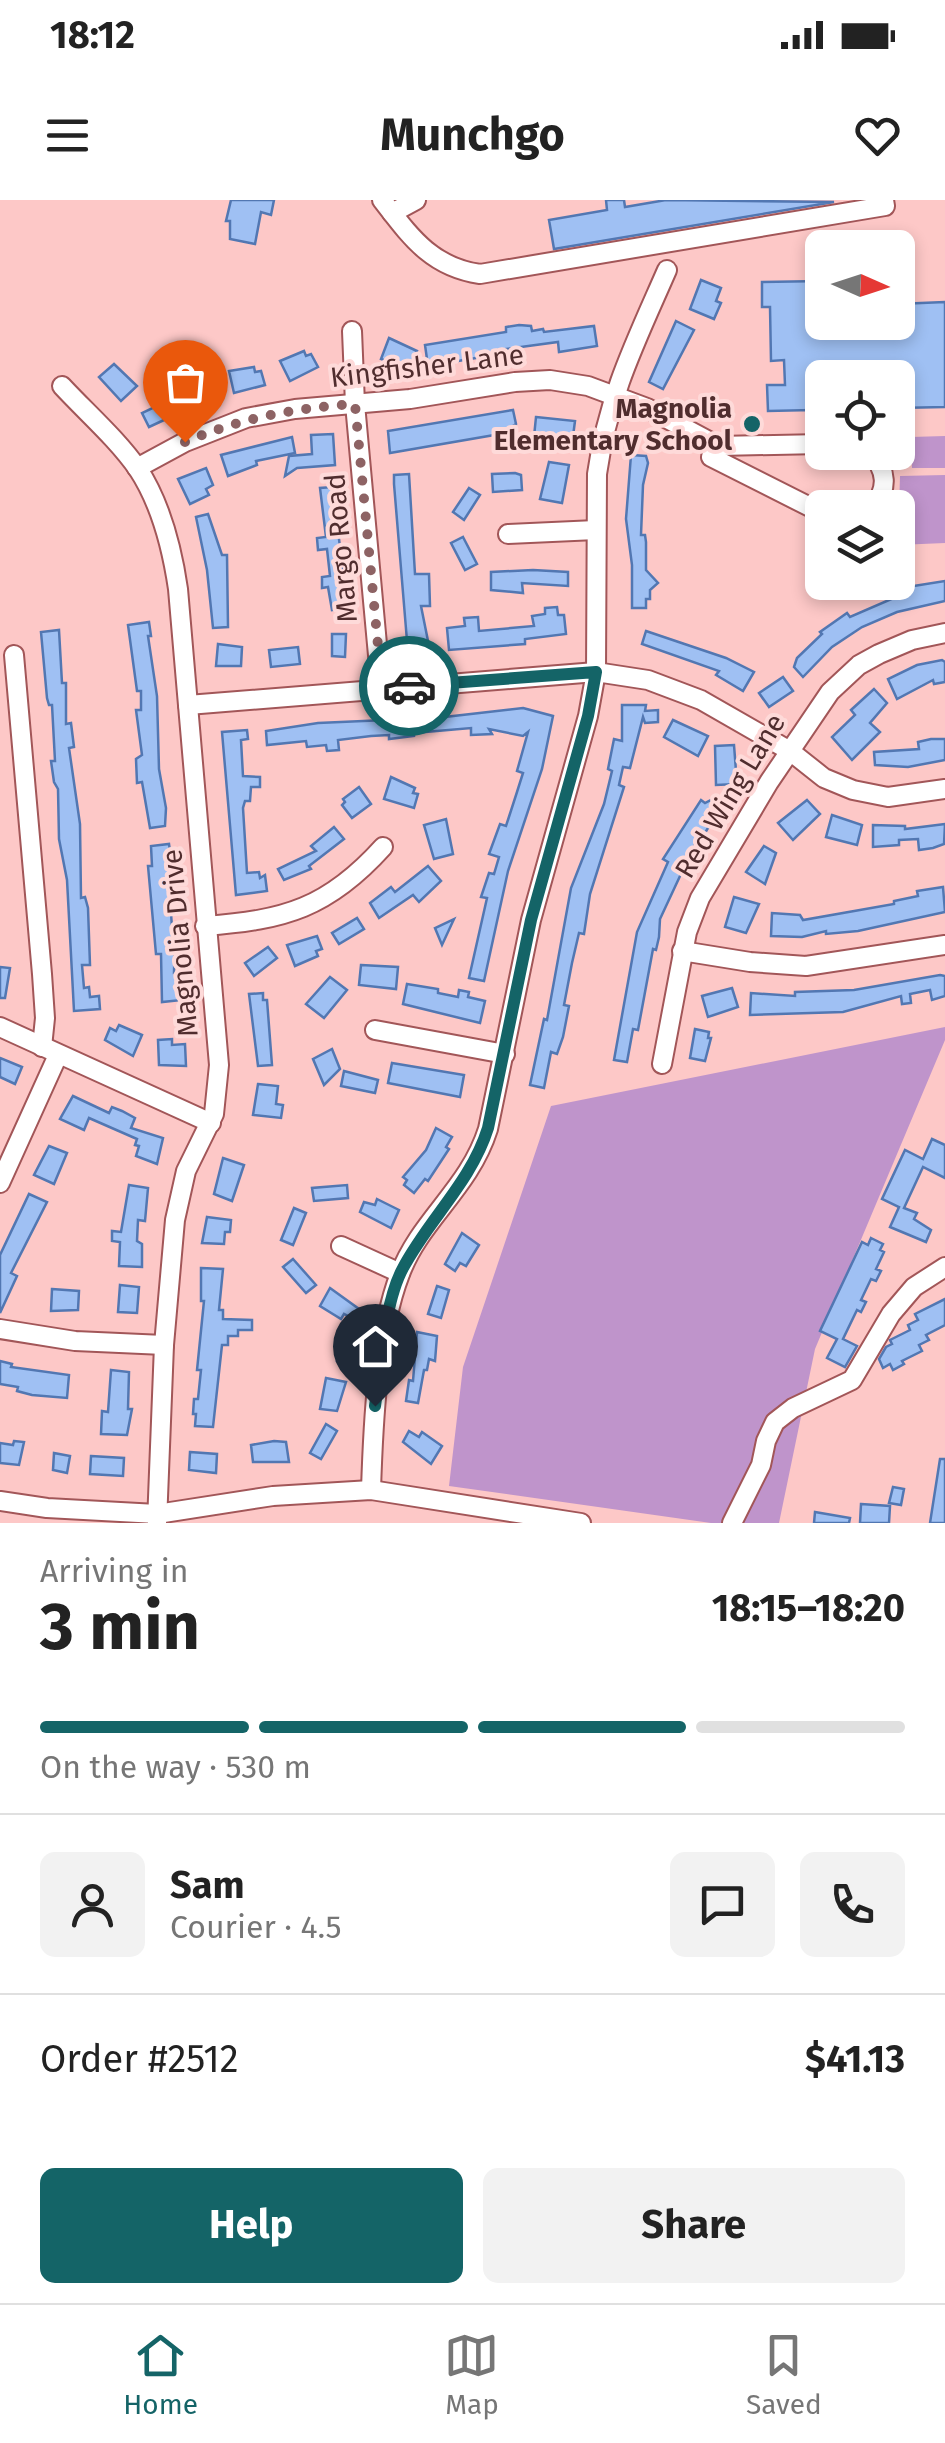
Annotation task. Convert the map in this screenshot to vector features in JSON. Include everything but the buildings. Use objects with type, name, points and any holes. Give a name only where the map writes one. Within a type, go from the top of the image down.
[{"type":"street","points":[[416,200],[387,206],[410,238],[436,260],[464,272],[493,274],[885,206],[884,200]]},
{"type":"street","points":[[371,1490],[380,1366],[400,1273],[481,1150],[505,1054],[531,920],[584,732],[596,672],[597,474],[612,396],[668,270]]},
{"type":"street","name":"Margo Road","points":[[352,331],[355,404],[382,688]]},
{"type":"street","name":"Kingfisher Lane","points":[[137,468],[185,442],[246,418],[550,380],[588,386],[647,408],[718,446],[805,444]]},
{"type":"street","name":"Magnolia Drive","points":[[62,386],[137,468],[158,510],[172,555],[220,1079],[211,1123],[186,1170],[175,1220],[164,1345],[157,1519]]},
{"type":"street","points":[[711,457],[805,504]]},
{"type":"street","points":[[508,534],[596,530]]},
{"type":"street","name":"Red Wing Lane","points":[[662,1064],[682,951],[700,898],[790,751],[830,692],[859,665],[891,648],[945,633]]},
{"type":"street","points":[[0,1183],[50,1051],[14,655]]},
{"type":"street","points":[[188,705],[596,672],[648,680],[700,700],[790,751],[832,783],[875,797],[945,789]]},
{"type":"street","points":[[206,926],[261,922],[306,908],[346,885],[384,847]]},
{"type":"street","points":[[682,951],[806,966],[945,945]]},
{"type":"street","points":[[0,1027],[211,1123]]},
{"type":"street","points":[[375,1030],[505,1054]]},
{"type":"street","points":[[341,1246],[400,1273]]},
{"type":"street","points":[[732,1523],[761,1465],[775,1422],[793,1408],[852,1380],[891,1314],[914,1287],[945,1267]]},
{"type":"street","points":[[0,1329],[74,1341],[164,1345]]},
{"type":"street","points":[[0,1501],[157,1519],[273,1496],[371,1490],[580,1523]]},
{"type":"shaded area","points":[[945,436],[945,468],[915,468],[915,437]]},
{"type":"shaded area","points":[[945,475],[945,543],[915,544],[915,490],[900,490],[900,476]]},
{"type":"shaded area","points":[[945,1027],[945,1040],[815,1349],[779,1523],[711,1523],[449,1486],[463,1367],[551,1106]]},
{"type":"way so far","points":[[185,442],[246,418],[355,404],[382,688],[409,686]]},
{"type":"place","name":"Magnolia Elementary School","points":[[752,424]]},
{"type":"route","points":[[375,1406],[400,1273],[422,1236],[466,1178],[488,1128],[531,920],[588,716],[596,672],[409,686]]}]
